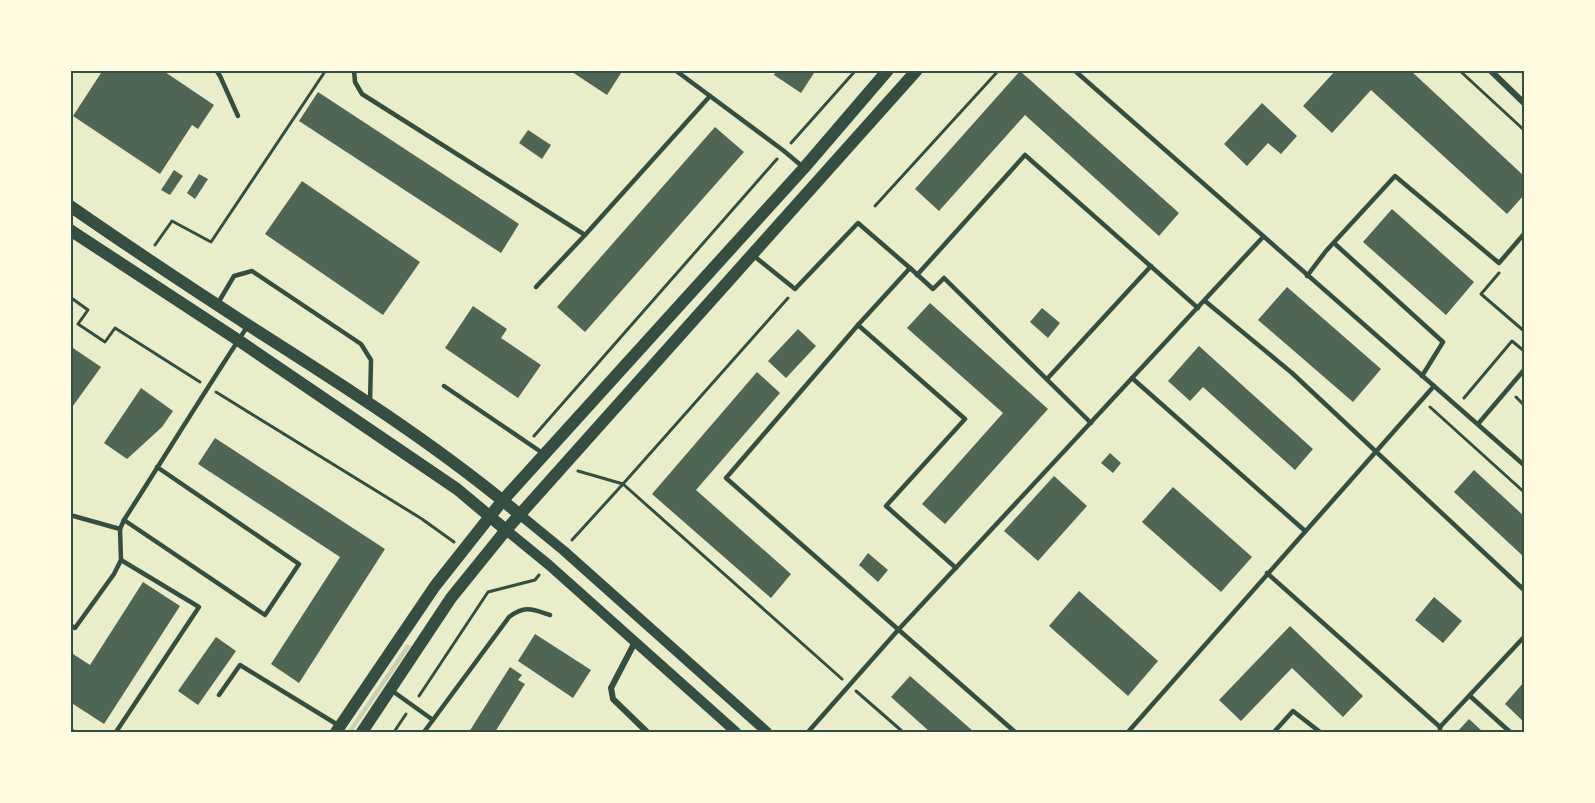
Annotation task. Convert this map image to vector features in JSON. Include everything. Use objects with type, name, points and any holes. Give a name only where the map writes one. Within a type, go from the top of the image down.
[{"type":"main road","points":[[338,729],[435,586],[503,500],[804,168],[888,70]]},
{"type":"main road","points":[[362,732],[452,598],[519,514],[917,70]]},
{"type":"main road","points":[[70,206],[217,305],[370,403],[468,472],[519,514]]},
{"type":"main road","points":[[70,230],[238,340],[457,489],[506,530]]},
{"type":"street","points":[[1490,70],[1524,103]]},
{"type":"street","points":[[519,514],[563,550],[767,732]]},
{"type":"street","points":[[506,530],[549,565],[736,732]]},
{"type":"street","points":[[635,642],[610,694],[647,732]]},
{"type":"lane","points":[[216,70],[238,116]]},
{"type":"lane","points":[[354,70],[355,82],[362,94],[585,235]]},
{"type":"lane","points":[[675,70],[804,168]]},
{"type":"lane","points":[[1074,70],[1524,465]]},
{"type":"lane","points":[[536,287],[710,96]]},
{"type":"lane","points":[[917,275],[1024,155],[1198,308]]},
{"type":"lane","points":[[1307,276],[1395,176],[1499,263],[1524,234]]},
{"type":"lane","points":[[752,254],[795,290],[858,223],[933,289],[944,278],[1091,423]]},
{"type":"lane","points":[[808,732],[899,629],[1263,237]]},
{"type":"lane","points":[[1334,243],[1443,342],[1422,376]]},
{"type":"lane","points":[[1047,379],[1151,266]]},
{"type":"lane","points":[[910,268],[726,478],[1015,732]]},
{"type":"lane","points":[[217,305],[234,276],[252,271],[361,344],[371,360],[370,403]]},
{"type":"lane","points":[[1205,301],[1292,373],[1524,590]]},
{"type":"lane","points":[[70,625],[75,628],[114,574],[121,560],[120,529],[124,520],[248,325]]},
{"type":"lane","points":[[858,326],[965,419],[886,506],[956,568]]},
{"type":"lane","points":[[1478,424],[1524,370]]},
{"type":"lane","points":[[1132,378],[1304,531]]},
{"type":"lane","points":[[444,386],[544,454]]},
{"type":"lane","points":[[1128,732],[1434,386]]},
{"type":"lane","points":[[124,520],[265,615],[299,564],[157,467]]},
{"type":"lane","points":[[70,514],[120,529]]},
{"type":"lane","points":[[116,732],[199,607],[121,560]]},
{"type":"lane","points":[[1267,573],[1440,730],[1524,637]]},
{"type":"lane","points":[[424,732],[509,617],[518,610],[531,608],[550,615]]},
{"type":"lane","points":[[219,695],[240,665],[338,729]]},
{"type":"lane","points":[[391,690],[433,720]]},
{"type":"lane","points":[[1470,696],[1510,732]]},
{"type":"lane","points":[[1274,732],[1293,711],[1320,732]]},
{"type":"path","points":[[146,258],[172,221],[211,242],[326,70]]},
{"type":"path","points":[[527,444],[856,70]]},
{"type":"path","points":[[875,206],[999,70]]},
{"type":"path","points":[[1459,70],[1524,130]]},
{"type":"path","points":[[1499,263],[1504,267],[1481,294],[1524,331]]},
{"type":"path","points":[[563,550],[795,290]]},
{"type":"path","points":[[70,297],[88,310],[78,324],[105,342],[115,327],[209,388],[422,519],[464,549]]},
{"type":"path","points":[[1456,406],[1512,340],[1524,351]]},
{"type":"path","points":[[1422,399],[1524,492]]},
{"type":"path","points":[[561,466],[623,484],[903,732]]},
{"type":"path","points":[[394,732],[488,592],[535,580],[549,565]]},
{"type":"green space","points":[[407,644],[411,646],[352,732],[347,732]]},
{"type":"building","points":[[103,70],[162,70],[214,105],[198,129],[192,125],[160,174],[73,116]]},
{"type":"building","points":[[569,70],[623,70],[607,95]]},
{"type":"building","points":[[777,70],[816,70],[801,93],[774,75]]},
{"type":"building","points":[[1336,70],[1410,70],[1524,176],[1524,195],[1507,214],[1371,90],[1332,133],[1303,106]]},
{"type":"building","points":[[1020,71],[1179,213],[1159,236],[1025,115],[939,211],[915,189]]},
{"type":"building","points":[[318,92],[519,224],[501,253],[299,121]]},
{"type":"building","points":[[1262,103],[1297,136],[1281,154],[1268,143],[1247,166],[1224,144]]},
{"type":"building","points":[[715,127],[744,152],[585,332],[557,307]]},
{"type":"building","points":[[528,130],[551,145],[542,159],[519,143]]},
{"type":"building","points":[[174,170],[183,176],[170,195],[161,190]]},
{"type":"building","points":[[199,174],[208,179],[195,199],[187,193]]},
{"type":"building","points":[[302,181],[420,262],[383,315],[265,234]]},
{"type":"building","points":[[1392,209],[1474,282],[1446,315],[1363,242]]},
{"type":"building","points":[[1287,287],[1381,369],[1353,402],[1258,320]]},
{"type":"building","points":[[930,303],[1048,409],[945,524],[922,504],[1003,413],[907,328]]},
{"type":"building","points":[[473,306],[507,329],[501,338],[541,365],[518,398],[445,348]]},
{"type":"building","points":[[1042,308],[1060,323],[1048,338],[1030,322]]},
{"type":"building","points":[[798,329],[816,346],[786,378],[768,361]]},
{"type":"building","points":[[70,346],[101,367],[70,410]]},
{"type":"building","points":[[1199,346],[1313,449],[1295,470],[1203,387],[1190,401],[1168,381]]},
{"type":"building","points":[[757,372],[780,393],[696,490],[791,574],[771,598],[652,494]]},
{"type":"building","points":[[141,388],[173,411],[162,427],[127,459],[104,443]]},
{"type":"building","points":[[215,438],[385,549],[299,683],[271,664],[340,557],[198,464]]},
{"type":"building","points":[[1110,453],[1121,463],[1113,473],[1101,463]]},
{"type":"building","points":[[1474,470],[1524,516],[1524,557],[1454,492]]},
{"type":"building","points":[[1054,476],[1087,506],[1038,561],[1004,531]]},
{"type":"building","points":[[1173,487],[1252,557],[1221,592],[1142,522]]},
{"type":"building","points":[[868,553],[888,570],[878,582],[859,565]]},
{"type":"building","points":[[143,582],[180,606],[104,724],[70,702],[70,652],[90,665]]},
{"type":"building","points":[[1079,591],[1158,661],[1128,696],[1049,626]]},
{"type":"building","points":[[1434,597],[1462,621],[1443,643],[1415,620]]},
{"type":"building","points":[[1290,626],[1363,696],[1343,717],[1292,668],[1241,721],[1219,700]]},
{"type":"building","points":[[535,634],[591,670],[573,698],[518,661]]},
{"type":"building","points":[[216,637],[236,651],[198,705],[178,691]]},
{"type":"building","points":[[510,667],[522,675],[518,680],[525,684],[495,732],[469,732]]},
{"type":"building","points":[[910,676],[974,732],[930,732],[891,697]]},
{"type":"building","points":[[1524,682],[1524,722],[1505,704]]},
{"type":"building","points":[[1469,719],[1483,732],[1457,732]]}]
